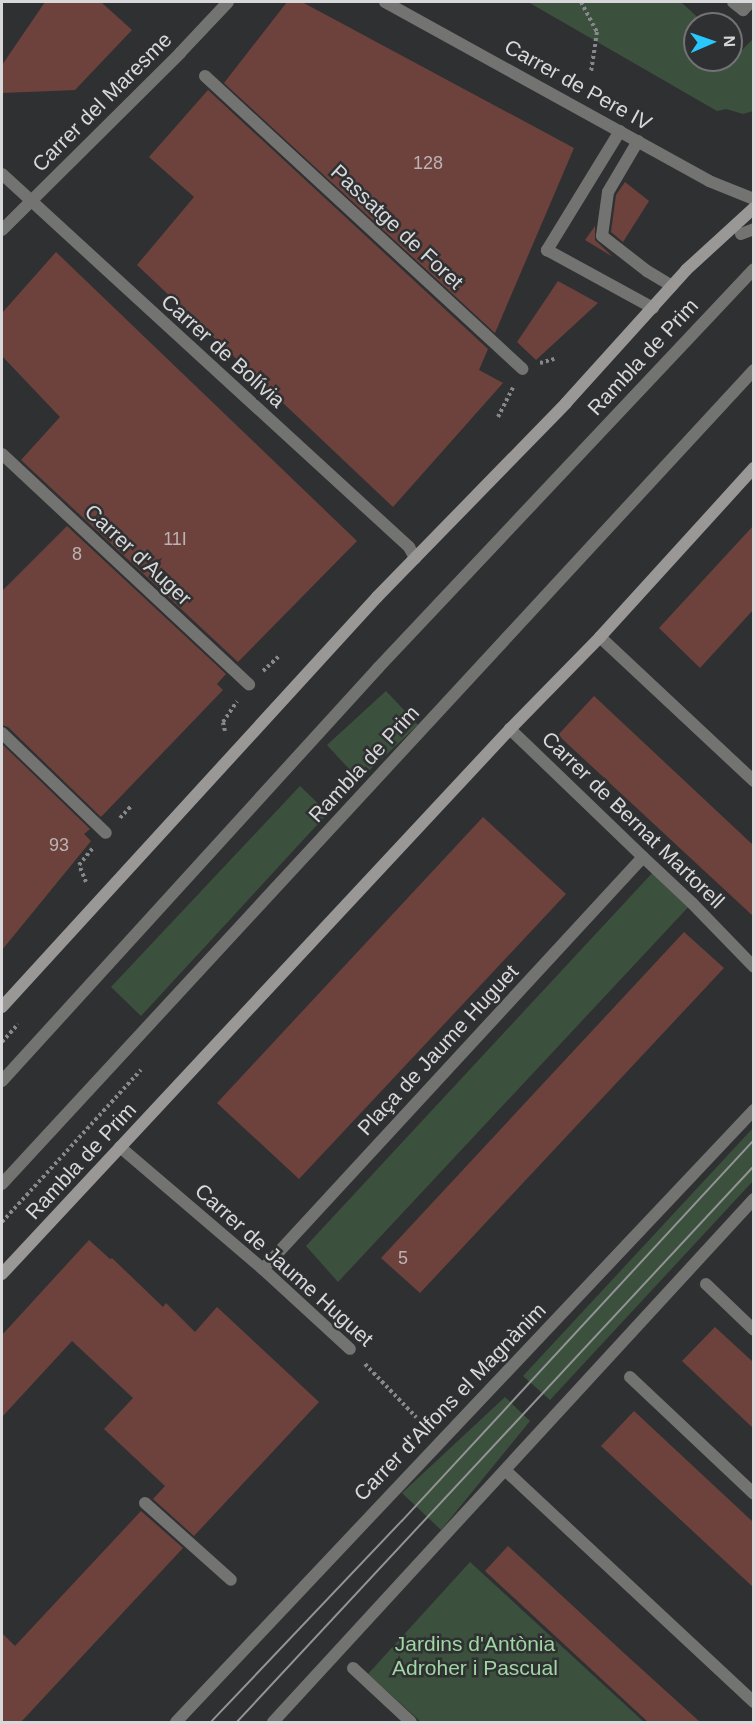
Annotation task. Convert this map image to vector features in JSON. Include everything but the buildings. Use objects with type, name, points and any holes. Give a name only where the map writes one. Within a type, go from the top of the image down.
[{"type":"main road","name":"Rambla de Prim","points":[[2,1007],[414,558],[566,403],[672,286],[753,208]]},
{"type":"main road","name":"Rambla de Prim","points":[[2,1274],[510,729],[600,636],[753,468]]},
{"type":"street","name":"Carrer del Maresme","points":[[2,230],[180,53],[228,2]]},
{"type":"street","name":"Carrer de Pere IV","points":[[386,2],[708,181],[753,199]]},
{"type":"street","name":"Passatge de Foret","points":[[206,76],[522,369]]},
{"type":"street","points":[[620,131],[547,250],[653,308]]},
{"type":"street","points":[[638,141],[608,192],[602,236],[647,271],[672,286]]},
{"type":"street","name":"Carrer de Bolívia","points":[[2,174],[410,547],[414,558]]},
{"type":"street","points":[[741,234],[753,229]]},
{"type":"street","name":"Rambla de Prim","points":[[2,1081],[370,677],[753,269]]},
{"type":"street","name":"Rambla de Prim","points":[[2,1184],[753,370]]},
{"type":"street","name":"Carrer d'Auger","points":[[2,454],[249,684]]},
{"type":"street","points":[[600,636],[753,781]]},
{"type":"street","name":"Carrer de Bernat Martorell","points":[[510,729],[693,903],[753,967]]},
{"type":"street","points":[[2,733],[106,833]]},
{"type":"street","name":"Plaça de Jaume Huguet","points":[[262,1269],[643,857]]},
{"type":"street","name":"Carrer d'Alfons el Magnànim","points":[[176,1722],[753,1110]]},
{"type":"street","name":"Carrer de Jaume Huguet","points":[[120,1147],[262,1269],[350,1349]]},
{"type":"street","points":[[273,1722],[506,1471],[753,1199]]},
{"type":"street","points":[[706,1284],[753,1330]]},
{"type":"street","points":[[630,1377],[753,1494]]},
{"type":"street","points":[[506,1471],[753,1702]]},
{"type":"street","points":[[145,1503],[231,1580]]},
{"type":"street","points":[[353,1668],[411,1722]]},
{"type":"path","points":[[581,2],[597,32],[591,72]]},
{"type":"path","points":[[498,417],[522,369]]},
{"type":"path","points":[[225,735],[223,722],[249,684]]},
{"type":"path","points":[[88,889],[79,865],[106,833]]},
{"type":"path","name":"Carrer de Jaume Huguet","points":[[350,1349],[416,1417]]},
{"type":"green space","points":[[528,2],[681,2],[692,12],[683,12],[683,72],[743,72],[743,49],[753,39],[753,111],[743,114],[726,109],[717,111]]},
{"type":"green space","points":[[386,691],[418,725],[359,780],[327,745]]},
{"type":"green space","points":[[300,786],[328,813],[141,1016],[111,987]]},
{"type":"green space","points":[[656,869],[692,903],[338,1282],[306,1246]]},
{"type":"green space","points":[[753,1128],[753,1181],[550,1400],[523,1376]]},
{"type":"green space","points":[[505,1397],[530,1421],[441,1530],[402,1493]]},
{"type":"green space","name":"Jardins d'Antònia Adroher i Pascual","points":[[470,1562],[644,1722],[421,1722],[368,1674]]},
{"type":"tram line","points":[[211,1722],[402,1521],[754,1140]]},
{"type":"tram line","points":[[237,1722],[754,1166]]}]
